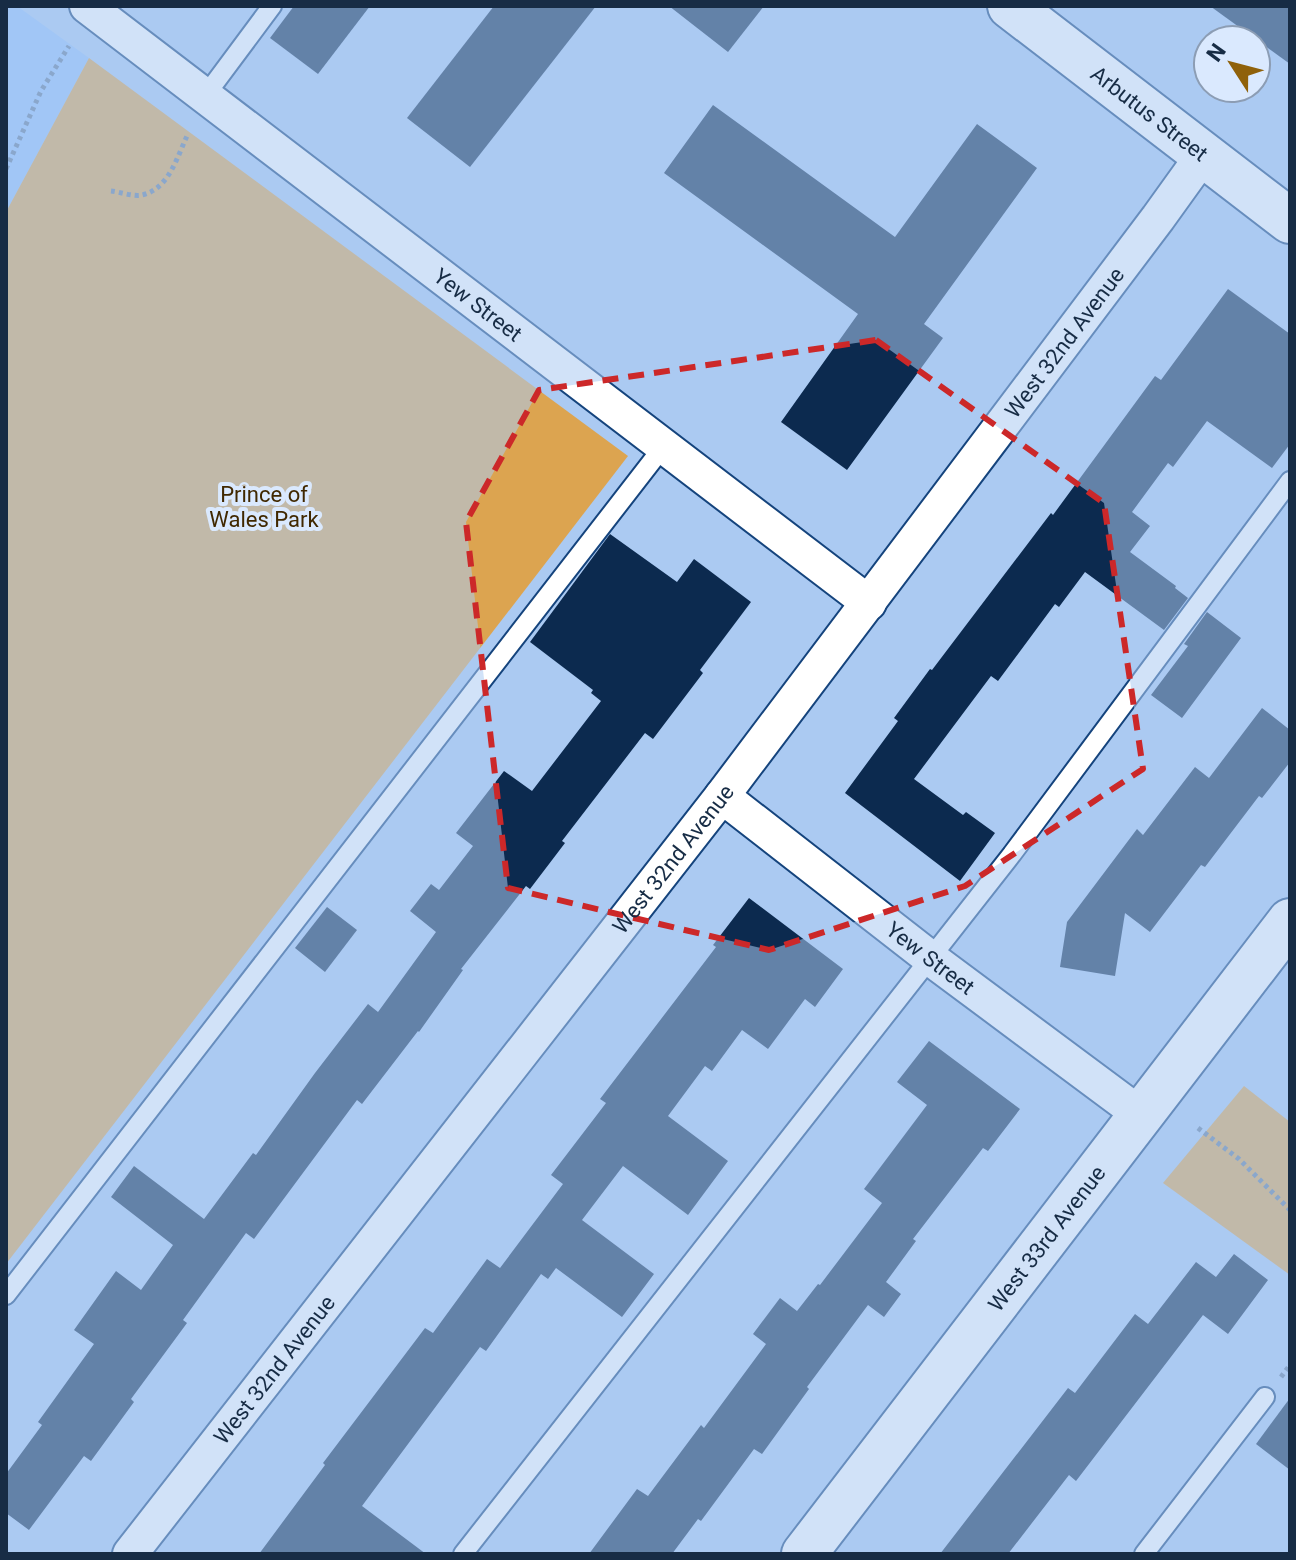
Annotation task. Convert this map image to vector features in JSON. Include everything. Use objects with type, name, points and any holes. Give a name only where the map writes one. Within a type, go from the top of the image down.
[{"type":"street","name":"Yew Street","points":[[87,6],[869,603]]},
{"type":"street","name":"Arbutus Street","points":[[1010,6],[1290,221]]},
{"type":"street","name":"West 32nd Avenue","points":[[130,1554],[722,796],[1204,154]]},
{"type":"street","name":"Yew Street","points":[[722,796],[930,958],[1141,1115]]},
{"type":"street","name":"West 33rd Avenue","points":[[804,1554],[1290,921]]},
{"type":"lane","points":[[205,96],[272,6]]},
{"type":"lane","points":[[6,1295],[663,447]]},
{"type":"lane","points":[[463,1554],[1021,841],[1290,481]]},
{"type":"lane","points":[[1144,1554],[1265,1397]]},
{"type":"path","points":[[6,169],[41,91],[69,46]]},
{"type":"path","points":[[111,191],[141,195],[161,185],[187,136]]},
{"type":"path","points":[[1198,1128],[1239,1159],[1290,1210]]},
{"type":"highlighted area","points":[[876,340],[1104,503],[1143,769],[965,886],[769,950],[508,888],[466,522],[539,390]]},
{"type":"shaded area","points":[[6,6],[17,6],[89,58],[6,212]]},
{"type":"green space","name":"Prince of Wales Park","points":[[89,58],[628,456],[6,1264],[6,212]]},
{"type":"green space","points":[[1244,1086],[1290,1122],[1290,1275],[1163,1183]]},
{"type":"building","points":[[294,6],[370,6],[318,74],[270,38]]},
{"type":"building","points":[[494,6],[596,6],[470,167],[407,118]]},
{"type":"building","points":[[669,6],[764,6],[728,52]]},
{"type":"building","points":[[1210,6],[1290,6],[1290,64],[1272,51],[1272,24],[1235,24]]},
{"type":"building","points":[[713,105],[895,237],[977,124],[1037,168],[924,324],[943,338],[847,470],[781,422],[858,314],[664,173]]},
{"type":"building","points":[[1228,289],[1290,334],[1290,444],[1272,468],[1207,421],[1173,467],[1168,463],[1132,512],[1150,526],[1130,552],[1188,598],[1164,630],[1085,572],[1059,607],[1055,604],[998,681],[991,676],[914,779],[963,815],[966,812],[995,833],[960,881],[845,793],[898,721],[894,718],[930,669],[1051,513],[1053,515],[1155,376],[1161,380]]},
{"type":"building","points":[[610,534],[677,582],[694,559],[751,602],[653,739],[645,733],[562,841],[565,843],[530,889],[526,886],[461,969],[419,1032],[362,1104],[357,1100],[254,1239],[246,1233],[183,1320],[187,1323],[131,1399],[134,1402],[91,1461],[84,1456],[29,1530],[6,1513],[6,1474],[42,1425],[38,1422],[94,1344],[74,1330],[116,1271],[141,1290],[173,1245],[111,1197],[134,1166],[204,1219],[253,1153],[256,1155],[368,1004],[378,1012],[436,932],[410,911],[431,884],[439,890],[473,846],[456,833],[504,771],[532,791],[601,701],[591,693],[593,690],[530,642]]},
{"type":"building","points":[[1207,612],[1241,638],[1182,718],[1151,695],[1188,646],[1184,644]]},
{"type":"building","points":[[1262,708],[1290,730],[1290,762],[1262,798],[1259,796],[1205,867],[1201,865],[1150,932],[1125,913],[1115,976],[1060,967],[1067,922],[1137,829],[1143,835],[1195,767],[1209,778]]},
{"type":"building","points":[[749,898],[843,969],[815,1007],[805,999],[768,1049],[742,1030],[712,1071],[705,1066],[668,1116],[728,1161],[688,1215],[623,1166],[582,1220],[654,1274],[622,1317],[556,1268],[548,1279],[541,1274],[486,1351],[480,1347],[362,1506],[426,1554],[259,1554],[425,1328],[433,1333],[487,1259],[500,1268],[563,1184],[551,1175],[606,1103],[600,1099],[716,947],[713,945]]},
{"type":"building","points":[[327,907],[357,930],[325,972],[295,948]]},
{"type":"building","points":[[929,1041],[1020,1109],[988,1151],[983,1148],[913,1239],[916,1241],[886,1282],[901,1294],[884,1317],[868,1305],[762,1454],[754,1449],[701,1521],[698,1519],[672,1554],[589,1554],[637,1489],[648,1496],[701,1425],[704,1428],[766,1344],[753,1334],[780,1298],[797,1311],[882,1203],[864,1189],[927,1105],[897,1082]]},
{"type":"building","points":[[1234,1254],[1268,1280],[1228,1334],[1203,1315],[1076,1481],[1069,1475],[1008,1554],[940,1554],[1068,1388],[1075,1393],[1135,1314],[1148,1324],[1196,1262],[1216,1277]]},
{"type":"building","points":[[1290,1398],[1290,1470],[1256,1444]]}]
